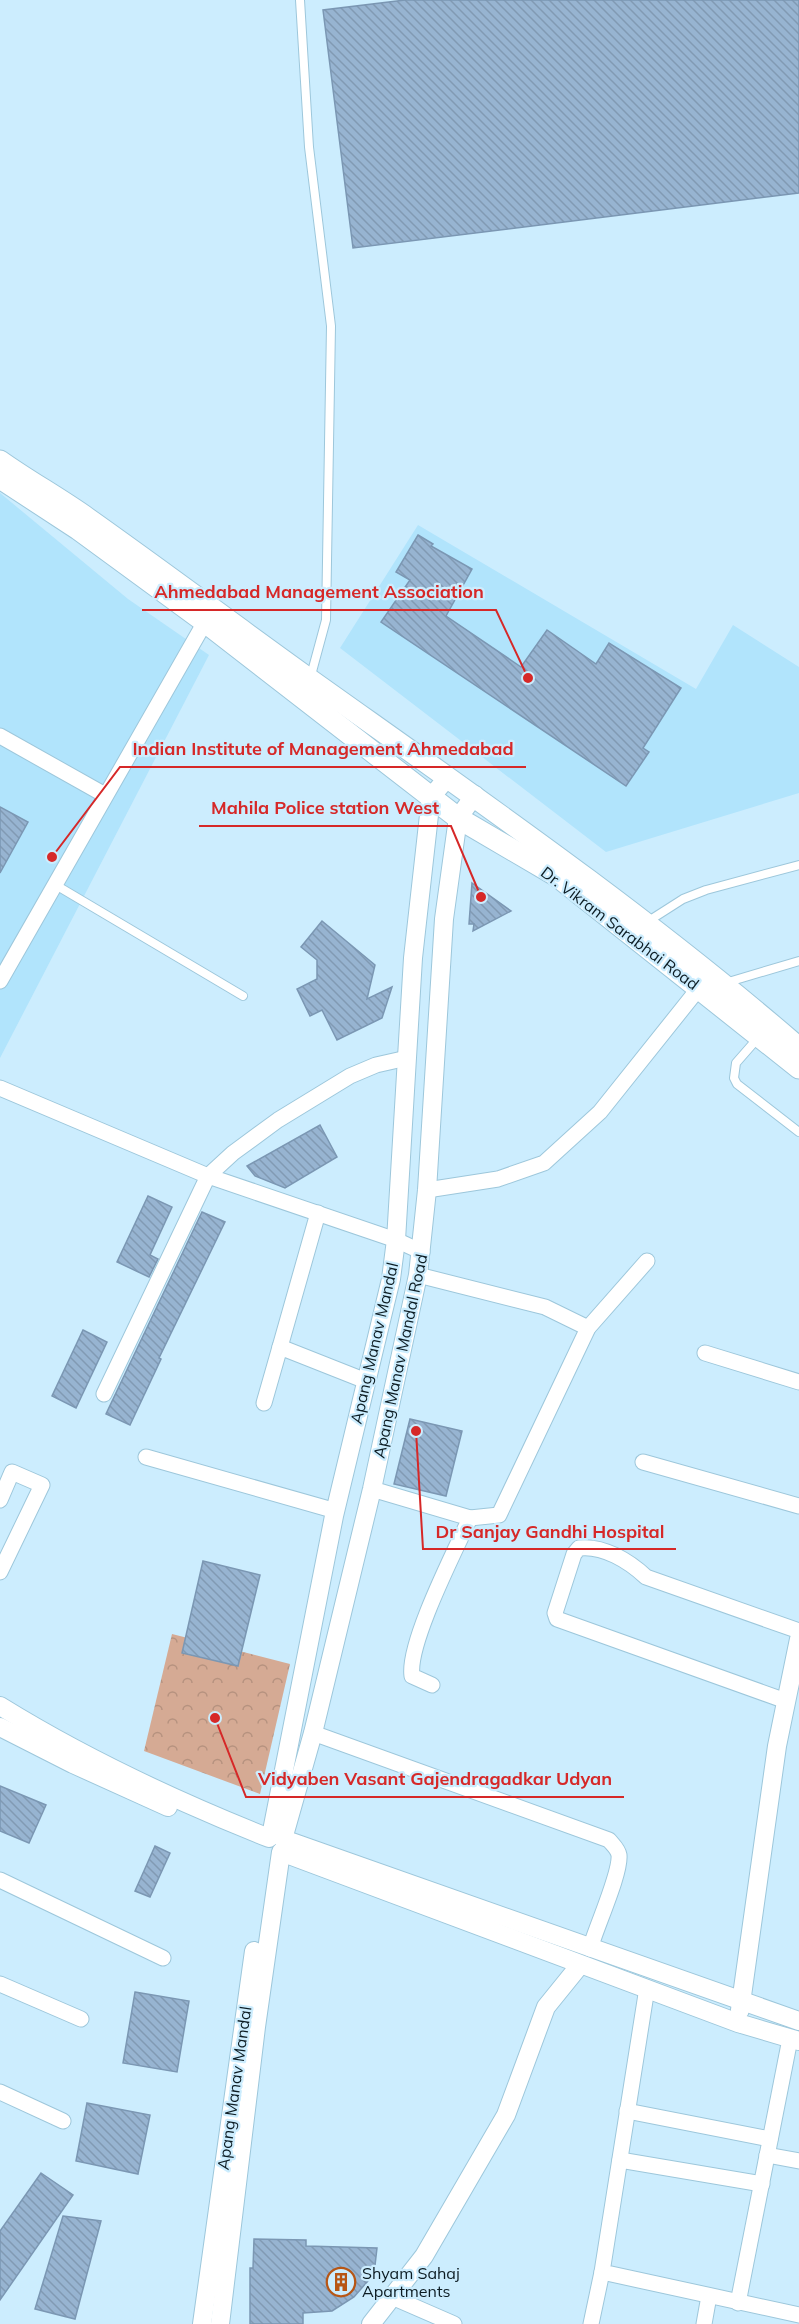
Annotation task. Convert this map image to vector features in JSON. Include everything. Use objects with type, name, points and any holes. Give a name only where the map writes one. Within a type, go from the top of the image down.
[{"type":"main road","name":"Dr. Vikram Sarabhai Road","points":[[0,461],[86,517],[307,689],[458,818],[557,876],[799,1068]]},
{"type":"main road","name":"Dr. Vikram Sarabhai Road","points":[[0,478],[78,529],[205,622],[475,795],[647,923],[799,1048]]},
{"type":"street","points":[[0,981],[205,622]]},
{"type":"street","points":[[0,736],[105,795]]},
{"type":"street","points":[[431,797],[448,777]]},
{"type":"street","name":"Apang Manav Mandal Road","points":[[220,2324],[256,2027],[273,1844],[314,1733],[372,1489],[418,1275],[427,1190],[444,919],[458,818],[475,795]]},
{"type":"street","name":"Apang Manav Mandal","points":[[202,2324],[236,2068],[273,1844],[335,1514],[391,1279],[396,1240],[413,958],[431,797]]},
{"type":"street","points":[[427,1190],[498,1179],[544,1163],[600,1112],[699,988]]},
{"type":"street","points":[[104,1394],[208,1176],[233,1153],[278,1120],[350,1076],[376,1065],[406,1058]]},
{"type":"street","points":[[0,1088],[208,1176],[396,1240],[422,1252]]},
{"type":"street","points":[[264,1403],[318,1213]]},
{"type":"street","points":[[372,1489],[470,1518],[499,1515],[588,1328],[647,1261]]},
{"type":"street","points":[[418,1275],[545,1306],[588,1328]]},
{"type":"street","points":[[280,1347],[366,1381]]},
{"type":"street","points":[[705,1353],[799,1382]]},
{"type":"street","points":[[146,1457],[363,1523]]},
{"type":"street","points":[[643,1462],[799,1506]]},
{"type":"street","points":[[0,1500],[12,1472],[42,1485],[0,1572]]},
{"type":"street","points":[[432,1685],[412,1676],[410,1668],[423,1622],[470,1518]]},
{"type":"street","points":[[786,1701],[557,1619],[555,1613],[574,1554],[579,1548],[590,1547],[630,1562],[646,1576],[799,1632]]},
{"type":"street","points":[[738,2023],[777,1746],[798,1649]]},
{"type":"street","points":[[4,1723],[132,1778],[273,1844],[580,1965],[738,2023],[795,2040],[770,2139],[738,2303]]},
{"type":"street","points":[[314,1733],[609,1840],[619,1852],[620,1867],[596,1925],[590,1948]]},
{"type":"street","points":[[273,1844],[590,1948],[799,2021]]},
{"type":"street","points":[[0,1880],[164,1958]]},
{"type":"street","points":[[370,2324],[423,2256],[506,2115],[546,2007],[580,1965]]},
{"type":"street","points":[[0,1984],[81,2019]]},
{"type":"street","points":[[591,2324],[602,2272],[647,1988]]},
{"type":"street","points":[[0,2092],[63,2121]]},
{"type":"street","points":[[627,2111],[770,2139]]},
{"type":"street","points":[[767,2155],[799,2161]]},
{"type":"street","points":[[620,2160],[762,2184]]},
{"type":"street","points":[[602,2272],[799,2315]]},
{"type":"street","points":[[704,2324],[709,2296]]},
{"type":"street","points":[[392,2298],[454,2324]]},
{"type":"lane","points":[[300,0],[309,147],[331,326],[326,620],[307,689]]},
{"type":"lane","points":[[647,923],[683,899],[706,890],[799,865]]},
{"type":"lane","points":[[54,885],[243,996]]},
{"type":"lane","points":[[723,984],[799,961]]},
{"type":"lane","points":[[759,1036],[736,1063],[734,1078],[737,1084],[799,1132]]},
{"type":"shaded area","points":[[0,493],[128,599],[209,655],[0,1058]]},
{"type":"shaded area","points":[[418,525],[696,689],[733,625],[799,667],[799,793],[606,852],[340,648]]},
{"type":"green space","points":[[172,1634],[290,1664],[260,1794],[144,1751]]},
{"type":"building","points":[[405,0],[799,0],[799,193],[353,248],[323,10]]},
{"type":"building","points":[[418,535],[433,544],[431,546],[472,569],[446,616],[521,667],[547,630],[596,664],[609,643],[681,688],[643,748],[649,752],[626,786],[381,622],[410,580],[396,572]]},
{"type":"building","points":[[0,807],[28,822],[0,873]]},
{"type":"building","points":[[472,883],[511,911],[473,931],[474,924],[469,924]]},
{"type":"building","points":[[322,921],[375,965],[367,999],[392,987],[382,1018],[337,1040],[322,1010],[310,1016],[297,989],[317,979],[317,960],[301,947]]},
{"type":"building","points":[[320,1125],[337,1157],[285,1188],[255,1176],[247,1166]]},
{"type":"building","points":[[148,1196],[172,1207],[150,1255],[158,1259],[149,1277],[117,1262]]},
{"type":"building","points":[[202,1212],[225,1222],[159,1358],[161,1359],[130,1425],[106,1414]]},
{"type":"building","points":[[83,1330],[107,1342],[76,1408],[52,1396]]},
{"type":"building","points":[[410,1419],[462,1431],[446,1496],[394,1484]]},
{"type":"building","points":[[203,1561],[260,1575],[238,1666],[182,1653]]},
{"type":"building","points":[[0,1786],[46,1805],[29,1843],[0,1831]]},
{"type":"building","points":[[155,1846],[170,1853],[150,1897],[135,1891]]},
{"type":"building","points":[[135,1992],[189,2001],[177,2072],[123,2063]]},
{"type":"building","points":[[87,2103],[150,2115],[138,2174],[76,2161]]},
{"type":"building","points":[[41,2173],[73,2195],[0,2300],[0,2231]]},
{"type":"building","points":[[63,2216],[101,2221],[75,2319],[35,2309]]},
{"type":"building","points":[[254,2239],[306,2240],[306,2246],[377,2248],[374,2274],[354,2297],[332,2311],[303,2313],[303,2324],[250,2324],[250,2268],[253,2268]]},
{"type":"place","name":"Ahmedabad Management Association","points":[[528,678]]},
{"type":"place","name":"Indian Institute of Management Ahmedabad","points":[[52,857]]},
{"type":"place","name":"Mahila Police station West","points":[[481,897]]},
{"type":"place","name":"Dr Sanjay Gandhi Hospital","points":[[416,1431]]},
{"type":"place","name":"Vidyaben Vasant Gajendragadkar Udyan","points":[[215,1718]]},
{"type":"place","name":"Shyam Sahaj Apartments","points":[[341,2282]]}]
